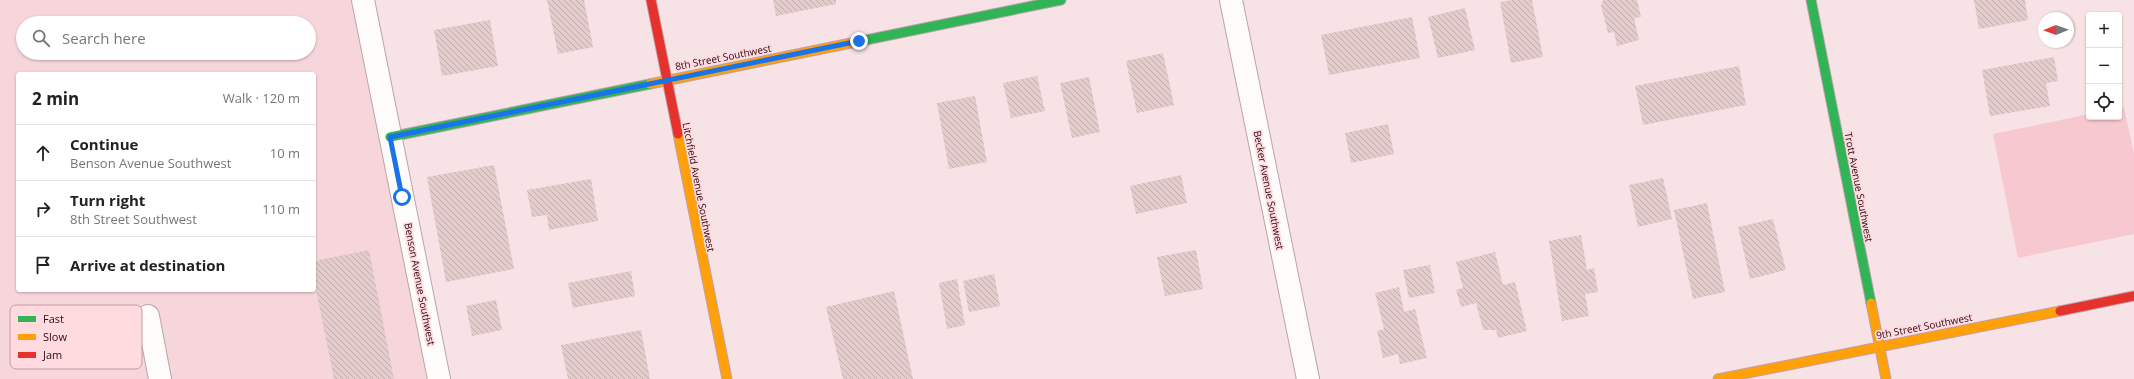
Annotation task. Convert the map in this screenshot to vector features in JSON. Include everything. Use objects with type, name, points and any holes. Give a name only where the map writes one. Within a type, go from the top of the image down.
[{"type":"main road","name":"Litchfield Avenue Southwest","points":[[651,0],[727,379]]},
{"type":"main road","name":"8th Street Southwest","points":[[390,137],[1061,0]]},
{"type":"main road","name":"Trott Avenue Southwest","points":[[1811,0],[1886,379]]},
{"type":"main road","name":"9th Street Southwest","points":[[1718,379],[2134,296]]},
{"type":"street","name":"Benson Avenue Southwest","points":[[363,0],[439,379]]},
{"type":"street","name":"Becker Avenue Southwest","points":[[1231,0],[1308,379]]},
{"type":"street","points":[[148,316],[160,379]]},
{"type":"shaded area","points":[[0,0],[355,0],[438,379],[0,379]]},
{"type":"shaded area","points":[[2122,107],[2124,107],[2134,154],[2134,234],[2018,258],[1993,134],[2086,115],[2086,120],[2122,120]]},
{"type":"building","points":[[547,0],[584,0],[593,47],[558,54]]},
{"type":"building","points":[[773,0],[836,0],[836,4],[776,16]]},
{"type":"building","points":[[1512,0],[1532,0],[1543,57],[1511,63],[1500,2]]},
{"type":"building","points":[[1603,0],[1637,0],[1641,17],[1634,18],[1639,40],[1617,46],[1614,32],[1608,33],[1601,6]]},
{"type":"building","points":[[1974,0],[2025,0],[2028,20],[1979,29]]},
{"type":"building","points":[[1465,8],[1475,50],[1438,58],[1428,17]]},
{"type":"building","points":[[1412,17],[1420,58],[1329,75],[1321,35]]},
{"type":"building","points":[[490,20],[498,66],[442,76],[434,30]]},
{"type":"building","points":[[1163,53],[1174,105],[1137,113],[1126,61]]},
{"type":"building","points":[[2054,57],[2058,81],[2046,83],[2050,106],[1990,116],[1982,70]]},
{"type":"building","points":[[1739,66],[1746,105],[1643,125],[1635,86]]},
{"type":"building","points":[[1037,76],[1045,111],[1011,118],[1003,83]]},
{"type":"building","points":[[1089,77],[1100,132],[1072,138],[1060,83]]},
{"type":"building","points":[[975,96],[987,162],[949,169],[937,103]]},
{"type":"building","points":[[1388,124],[1394,154],[1351,163],[1345,133]]},
{"type":"building","points":[[494,165],[514,269],[446,282],[427,177]]},
{"type":"building","points":[[1181,175],[1187,203],[1136,214],[1130,186]]},
{"type":"building","points":[[1663,178],[1672,219],[1638,227],[1629,185]]},
{"type":"building","points":[[591,179],[598,221],[549,230],[547,215],[532,217],[527,190]]},
{"type":"building","points":[[1707,203],[1725,292],[1693,299],[1674,210]]},
{"type":"building","points":[[1773,219],[1786,270],[1750,279],[1738,227]]},
{"type":"building","points":[[1581,235],[1587,270],[1594,268],[1598,292],[1585,294],[1589,316],[1562,321],[1549,241]]},
{"type":"building","points":[[369,250],[394,379],[334,379],[316,290],[316,261]]},
{"type":"building","points":[[1196,250],[1203,289],[1165,296],[1157,257]]},
{"type":"building","points":[[1495,252],[1503,285],[1515,282],[1527,331],[1498,338],[1496,330],[1483,330],[1476,303],[1461,307],[1456,290],[1463,288],[1456,262]]},
{"type":"building","points":[[1430,265],[1435,293],[1409,298],[1403,270]]},
{"type":"building","points":[[631,271],[635,296],[573,308],[568,283]]},
{"type":"building","points":[[994,274],[1000,306],[969,312],[963,281]]},
{"type":"building","points":[[957,279],[965,325],[947,329],[939,283]]},
{"type":"building","points":[[1399,287],[1404,312],[1415,309],[1427,358],[1400,364],[1398,354],[1383,358],[1377,331],[1384,329],[1375,293]]},
{"type":"building","points":[[894,291],[913,379],[843,379],[826,307]]},
{"type":"building","points":[[496,300],[502,330],[472,336],[466,306]]},
{"type":"building","points":[[641,330],[650,379],[568,379],[561,345]]},
{"type":"traffic: fast","points":[[861,41],[1061,0]]},
{"type":"traffic: fast","points":[[1811,0],[1871,303]]},
{"type":"traffic: fast","points":[[390,137],[650,84]]},
{"type":"traffic: slow","points":[[650,84],[861,41]]},
{"type":"traffic: slow","points":[[678,134],[727,379]]},
{"type":"traffic: slow","points":[[1871,303],[1886,379]]},
{"type":"traffic: slow","points":[[1718,379],[2060,311]]},
{"type":"traffic: jam","points":[[651,0],[678,134]]},
{"type":"traffic: jam","points":[[2060,311],[2134,296]]},
{"type":"route","points":[[402,197],[390,137],[859,41]]}]
